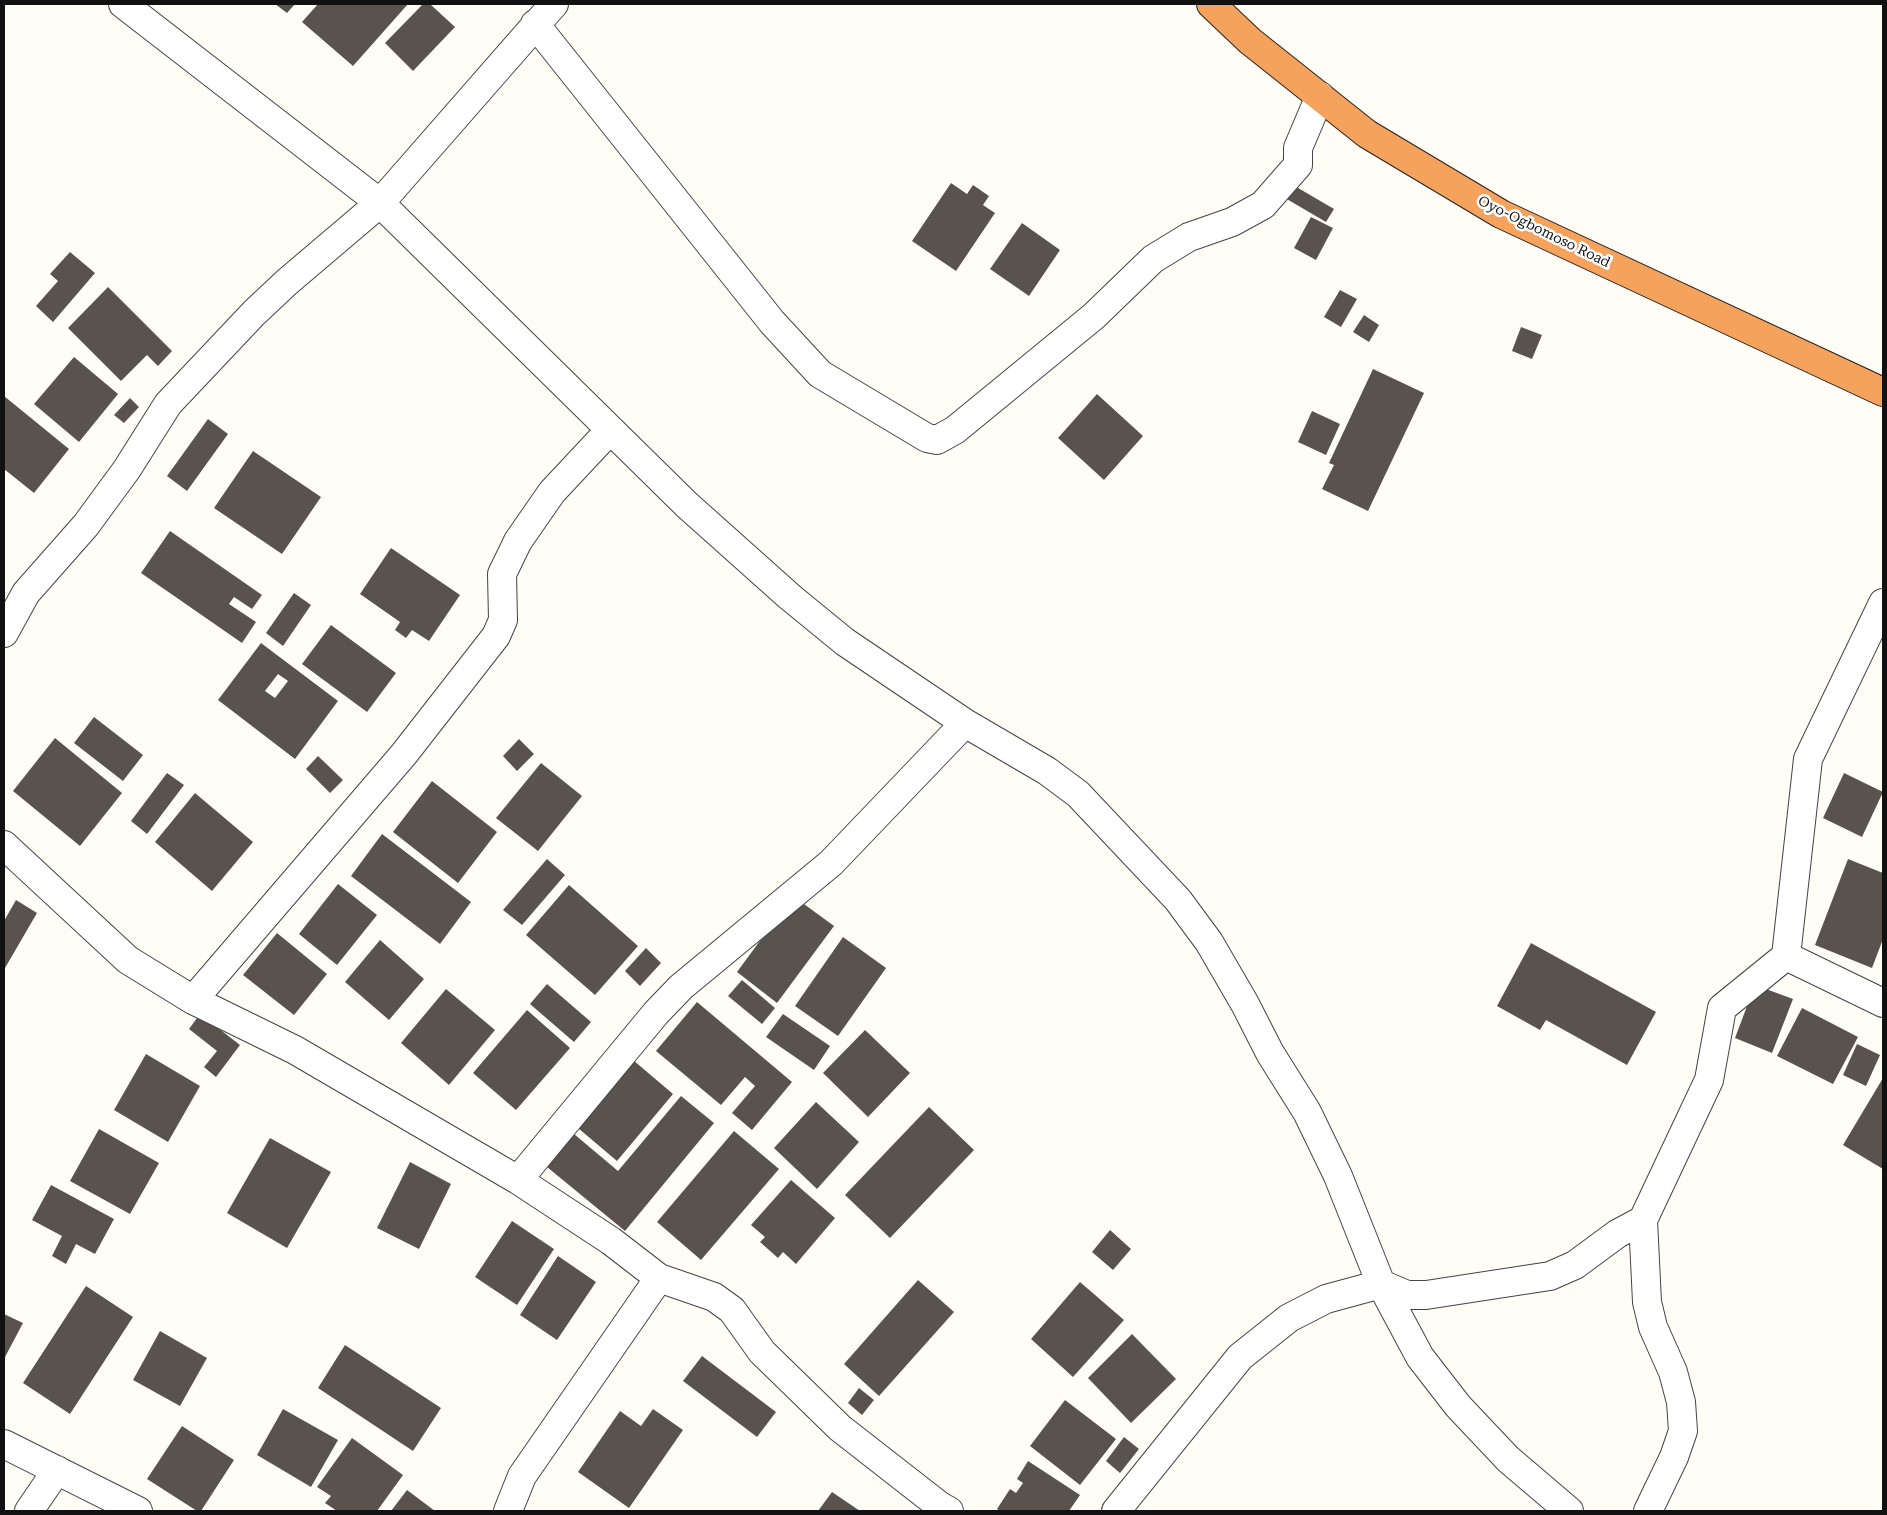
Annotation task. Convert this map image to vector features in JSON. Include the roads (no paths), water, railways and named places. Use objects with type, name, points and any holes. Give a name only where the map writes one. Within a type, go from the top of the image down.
[{"type":"highway","name":"Oyo-Ogbomoso Road","points":[[1211,4],[1250,41],[1367,134],[1501,214],[1883,392]]},
{"type":"street","points":[[124,4],[380,203],[687,505],[790,597],[845,642],[965,723],[1047,771],[1078,794],[1178,900],[1204,935],[1245,1004],[1270,1053],[1307,1112],[1338,1176],[1381,1284],[1420,1356],[1458,1406],[1508,1459],[1569,1511]]},
{"type":"street","points":[[4,633],[26,593],[86,526],[127,469],[168,404],[254,313],[287,282],[380,203],[554,4]]},
{"type":"street","points":[[535,24],[772,322],[820,374],[926,438],[937,440],[955,430],[1094,316],[1153,259],[1189,237],[1232,222],[1263,205],[1298,165],[1298,148],[1320,96]]},
{"type":"street","points":[[193,1000],[404,754],[496,636],[503,620],[502,574],[518,541],[552,492],[610,430]]},
{"type":"street","points":[[1648,1511],[1674,1457],[1683,1431],[1681,1402],[1673,1372],[1653,1327],[1647,1302],[1643,1220],[1709,1080],[1722,1008],[1786,956],[1808,759],[1883,603]]},
{"type":"street","points":[[518,1180],[656,1013],[681,987],[831,863],[965,723]]},
{"type":"street","points":[[4,845],[128,960],[193,1000],[296,1050],[518,1180],[611,1241],[659,1278],[714,1297],[732,1310],[762,1352],[840,1428],[949,1511]]},
{"type":"street","points":[[1786,956],[1883,1004]]},
{"type":"street","points":[[1116,1511],[1240,1357],[1289,1318],[1326,1299],[1381,1284],[1407,1295],[1426,1295],[1550,1276],[1575,1265],[1617,1234],[1643,1220]]},
{"type":"street","points":[[508,1511],[522,1476],[659,1278]]},
{"type":"street","points":[[4,1444],[138,1511]]},
{"type":"street","points":[[29,1511],[57,1470]]}]
